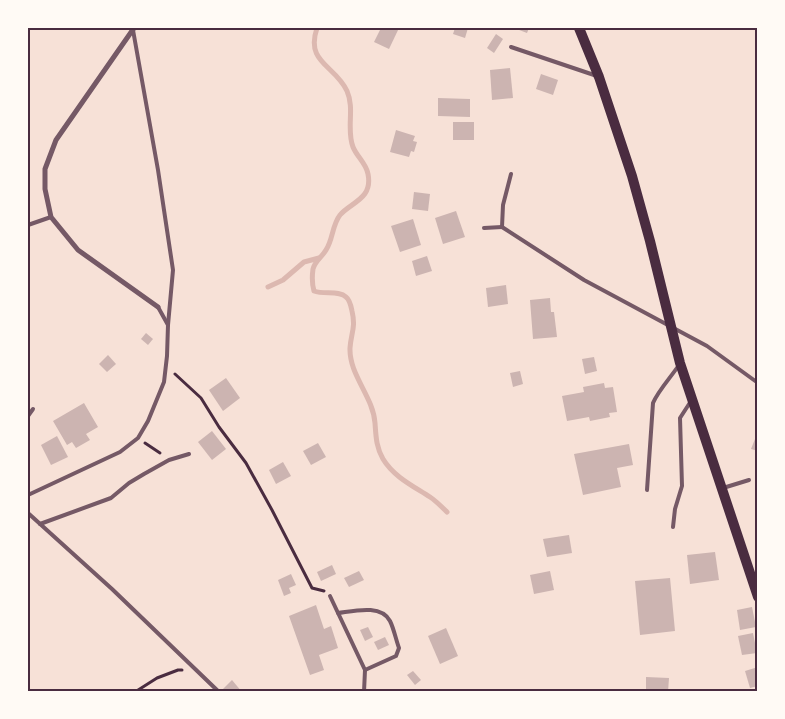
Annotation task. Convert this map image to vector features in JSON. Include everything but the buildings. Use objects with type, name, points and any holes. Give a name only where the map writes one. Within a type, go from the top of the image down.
[{"type":"main road","points":[[579,28],[599,77],[632,176],[680,363],[758,597]]},
{"type":"street","points":[[134,29],[56,140],[45,169],[45,189],[51,217],[78,250],[158,307]]},
{"type":"lane","points":[[28,495],[120,452],[138,438],[148,421],[164,382],[173,270],[134,29]]},
{"type":"lane","points":[[511,47],[599,77]]},
{"type":"lane","points":[[502,227],[503,205],[512,174]]},
{"type":"lane","points":[[28,225],[51,217]]},
{"type":"lane","points":[[484,228],[502,227],[584,280],[707,346],[758,383]]},
{"type":"lane","points":[[158,307],[168,325]]},
{"type":"lane","points":[[647,490],[653,403],[657,394],[665,387],[680,363]]},
{"type":"lane","points":[[673,527],[675,508],[682,486],[680,418],[692,399]]},
{"type":"lane","points":[[28,416],[33,409]]},
{"type":"lane","points":[[40,524],[110,498],[129,483],[169,460],[189,454]]},
{"type":"lane","points":[[721,488],[749,480]]},
{"type":"lane","points":[[28,513],[112,589],[219,692]]},
{"type":"lane","points":[[330,596],[365,670],[364,692]]},
{"type":"lane","points":[[338,613],[365,610],[382,612],[390,621],[399,648],[396,656],[365,670]]},
{"type":"path","points":[[166,369],[181,378],[201,398],[219,427],[246,463],[312,588],[325,591],[330,596]]},
{"type":"path","points":[[138,438],[169,460]]},
{"type":"path","points":[[135,692],[157,678],[178,670],[204,677]]},
{"type":"waterway","points":[[317,28],[314,40],[315,49],[323,63],[336,75],[347,91],[350,105],[351,140],[355,151],[367,170],[369,182],[364,195],[337,219],[328,246],[313,269],[314,291],[343,295],[349,301],[354,322],[350,348],[351,358],[373,413],[378,446],[383,459],[398,476],[432,499],[447,512]]},
{"type":"waterway","points":[[268,287],[283,280],[304,262],[319,258]]}]
